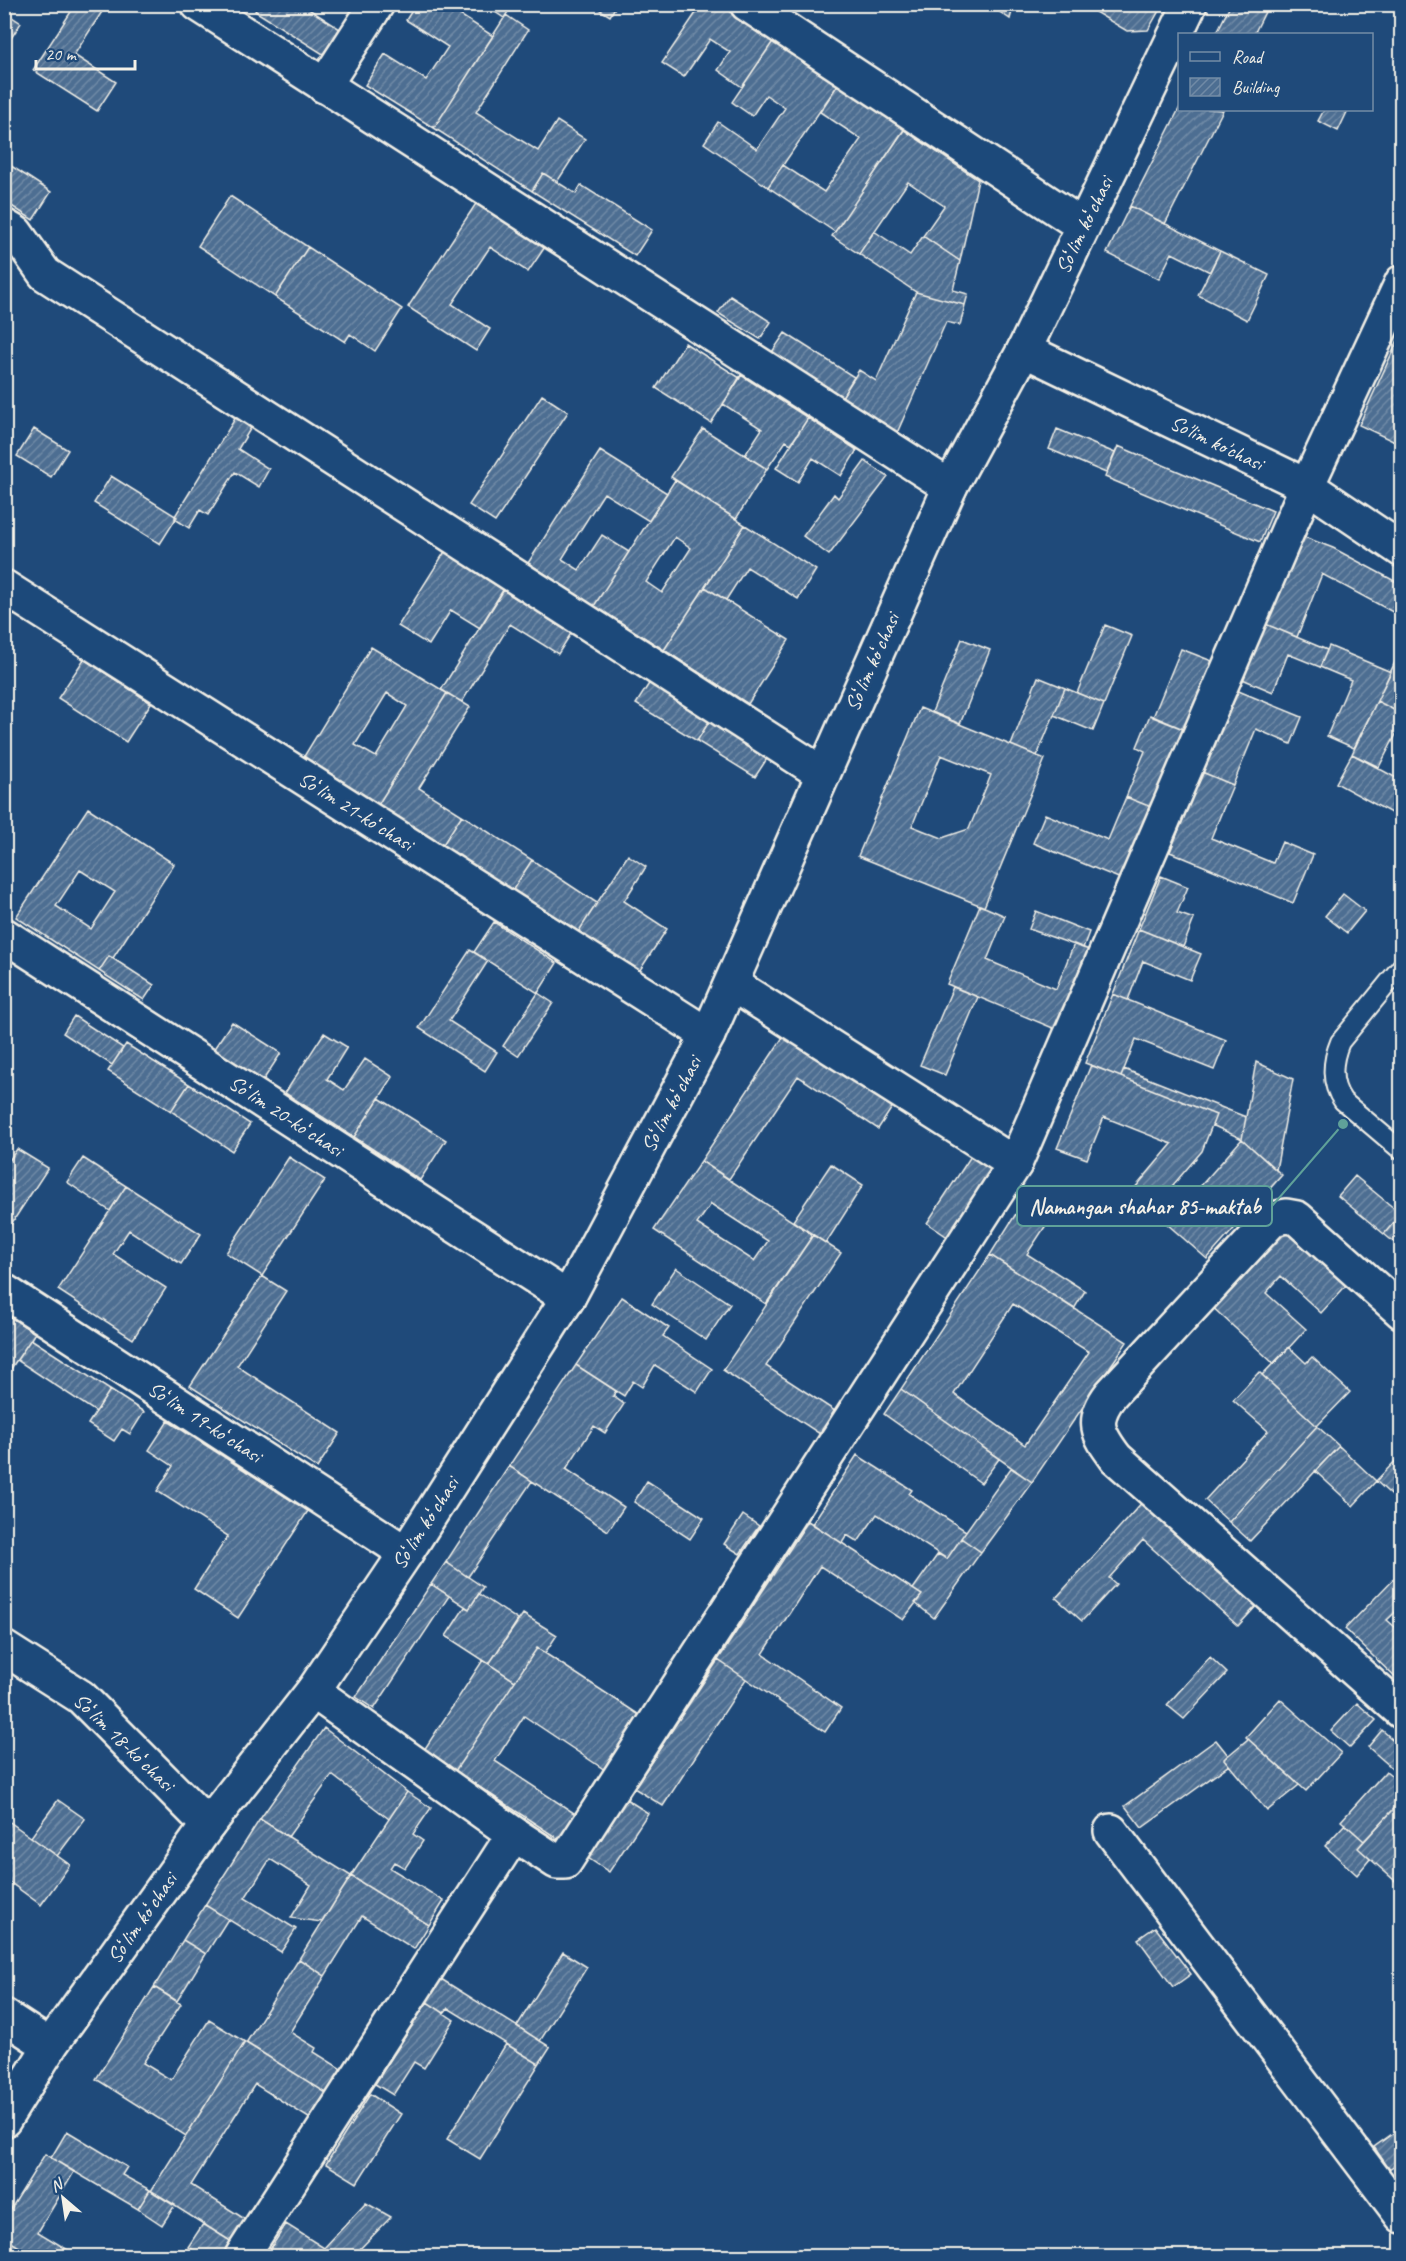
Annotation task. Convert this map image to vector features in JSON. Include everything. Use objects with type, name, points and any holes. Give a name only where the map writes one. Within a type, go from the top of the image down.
[{"type":"street","points":[[198,4],[950,487]]},
{"type":"street","points":[[324,86],[377,4]]},
{"type":"street","points":[[747,4],[1083,226]]},
{"type":"street","name":"Soʻlim koʻchasi","points":[[4,2120],[50,2046],[208,1825],[313,1691],[406,1553],[568,1298],[708,1035],[950,487],[1024,350],[1190,4]]},
{"type":"street","points":[[4,226],[16,234],[45,274],[822,774]]},
{"type":"street","points":[[313,1691],[514,1834],[557,1862],[562,1863],[568,1860],[1015,1164],[1307,486],[1401,282]]},
{"type":"street","name":"So'lim ko'chasi","points":[[1024,350],[1307,486],[1401,550]]},
{"type":"street","name":"Soʻlim 21-koʻchasi","points":[[7,595],[708,1035]]},
{"type":"street","name":"Soʻlim 20-koʻchasi","points":[[4,935],[568,1298]]},
{"type":"street","points":[[732,984],[1015,1164]]},
{"type":"street","points":[[1401,1312],[1297,1218],[1286,1216],[1273,1219],[1110,1394],[1101,1407],[1098,1422],[1100,1436],[1116,1458],[1401,1712]]},
{"type":"street","name":"Soʻlim 19-koʻchasi","points":[[4,1291],[406,1553]]},
{"type":"street","name":"Soʻlim 18-koʻchasi","points":[[4,1648],[81,1697],[208,1825]]},
{"type":"street","points":[[1111,1831],[1401,2216]]},
{"type":"street","points":[[242,2256],[514,1834]]},
{"type":"street","points":[[4,2016],[50,2046]]},
{"type":"lane","points":[[1401,966],[1340,1042],[1335,1054],[1333,1071],[1336,1092],[1343,1101],[1401,1151]]},
{"type":"building","points":[[4,4],[16,4],[9,15],[21,23],[6,46]]},
{"type":"building","points":[[76,4],[107,4],[74,55],[116,82],[97,111],[33,70]]},
{"type":"building","points":[[260,4],[301,4],[340,29],[323,54],[255,11]]},
{"type":"building","points":[[416,4],[443,4],[493,36],[434,128],[365,85],[385,54],[426,80],[448,47],[406,20]]},
{"type":"building","points":[[483,4],[513,4],[504,18]]},
{"type":"building","points":[[600,4],[617,4],[610,16],[597,8]]},
{"type":"building","points":[[702,4],[722,4],[774,40],[742,87],[718,70],[730,52],[710,39],[684,77],[662,63]]},
{"type":"building","points":[[988,4],[1014,4],[1010,19]]},
{"type":"building","points":[[1099,4],[1152,4],[1160,9],[1148,30],[1127,31],[1095,12]]},
{"type":"building","points":[[1231,4],[1269,4],[1254,33],[1216,33]]},
{"type":"building","points":[[506,15],[528,30],[476,112],[538,151],[557,121],[585,139],[557,182],[543,173],[532,191],[434,128]]},
{"type":"building","points":[[774,40],[839,83],[768,187],[704,143],[718,122],[757,149],[785,108],[766,95],[752,116],[732,102]]},
{"type":"building","points":[[839,83],[905,128],[835,232],[768,187],[783,165],[824,192],[861,139],[820,112]]},
{"type":"building","points":[[1178,111],[1222,111],[1165,224],[1130,206]]},
{"type":"building","points":[[1323,111],[1348,111],[1338,131],[1318,121]]},
{"type":"building","points":[[904,130],[978,180],[960,261],[923,236],[944,206],[908,182],[859,254],[832,236]]},
{"type":"building","points":[[4,154],[8,156],[5,162],[51,192],[33,220],[4,201]]},
{"type":"building","points":[[543,173],[576,194],[581,185],[652,230],[635,256],[532,191]]},
{"type":"building","points":[[230,196],[308,247],[275,297],[198,246]]},
{"type":"building","points":[[479,199],[547,244],[528,272],[490,247],[452,304],[490,329],[476,351],[408,307]]},
{"type":"building","points":[[1130,206],[1220,251],[1210,272],[1172,253],[1159,279],[1107,253]]},
{"type":"building","points":[[874,231],[910,255],[923,236],[960,261],[953,290],[968,294],[965,305],[916,292],[859,254]]},
{"type":"building","points":[[308,247],[402,309],[375,351],[350,334],[345,342],[275,297]]},
{"type":"building","points":[[1220,251],[1269,275],[1247,320],[1198,295]]},
{"type":"building","points":[[916,292],[965,305],[960,325],[946,322],[897,433],[842,397],[859,370],[876,381]]},
{"type":"building","points":[[730,296],[771,322],[760,339],[718,313]]},
{"type":"building","points":[[785,333],[854,377],[842,397],[772,352]]},
{"type":"building","points":[[1399,338],[1402,339],[1402,427],[1395,442],[1359,425]]},
{"type":"building","points":[[685,343],[740,378],[711,423],[656,388]]},
{"type":"building","points":[[741,375],[808,418],[791,444],[786,441],[767,469],[745,455],[762,429],[723,404]]},
{"type":"building","points":[[542,395],[568,412],[495,522],[469,505]]},
{"type":"building","points":[[236,417],[252,426],[238,449],[269,469],[259,487],[235,472],[208,515],[200,510],[189,528],[175,519],[175,516]]},
{"type":"building","points":[[808,418],[857,450],[841,476],[813,458],[798,482],[776,468]]},
{"type":"building","points":[[34,429],[68,450],[51,477],[17,456]]},
{"type":"building","points":[[703,429],[767,469],[736,519],[671,477]]},
{"type":"building","points":[[1057,429],[1115,453],[1106,473],[1049,449]]},
{"type":"building","points":[[1118,446],[1273,511],[1260,542],[1105,477]]},
{"type":"building","points":[[600,451],[667,493],[649,521],[604,493],[562,559],[579,570],[602,535],[629,552],[594,606],[528,563]]},
{"type":"building","points":[[865,461],[888,477],[829,555],[803,536],[834,494],[838,498]]},
{"type":"building","points":[[111,476],[177,517],[160,544],[94,503]]},
{"type":"building","points":[[675,480],[745,525],[664,650],[594,606]],"holes":[[[675,537],[691,548],[662,593],[646,582]]]},
{"type":"building","points":[[745,525],[816,570],[798,599],[747,567],[726,600],[705,587]]},
{"type":"building","points":[[1299,535],[1333,548],[1402,585],[1402,617],[1322,574],[1297,637],[1263,623]]},
{"type":"building","points":[[449,545],[509,582],[480,628],[451,610],[429,645],[398,626]]},
{"type":"building","points":[[705,587],[789,640],[748,704],[664,650]]},
{"type":"building","points":[[503,590],[572,632],[558,654],[510,624],[462,702],[441,690]]},
{"type":"building","points":[[1263,623],[1327,650],[1320,667],[1288,654],[1273,692],[1240,678]]},
{"type":"building","points":[[1105,625],[1132,636],[1104,704],[1077,693]]},
{"type":"building","points":[[962,639],[990,650],[960,724],[932,712]]},
{"type":"building","points":[[1329,646],[1391,672],[1354,748],[1327,736],[1351,680],[1320,667]]},
{"type":"building","points":[[371,647],[447,693],[378,805],[303,758]],"holes":[[[387,693],[407,706],[376,757],[355,745]]]},
{"type":"building","points":[[1402,647],[1402,713],[1401,714],[1377,701]]},
{"type":"building","points":[[1181,649],[1217,663],[1188,731],[1153,717]]},
{"type":"building","points":[[84,659],[151,703],[126,742],[58,698]]},
{"type":"building","points":[[1038,677],[1065,688],[1037,756],[1011,745]]},
{"type":"building","points":[[650,682],[711,719],[697,741],[636,704]]},
{"type":"building","points":[[1065,688],[1104,704],[1093,731],[1054,715]]},
{"type":"building","points":[[1236,690],[1302,717],[1291,744],[1256,729],[1233,785],[1202,772]]},
{"type":"building","points":[[447,693],[470,707],[419,788],[462,815],[442,846],[378,805]]},
{"type":"building","points":[[1377,701],[1402,714],[1402,723],[1379,767],[1352,754]]},
{"type":"building","points":[[920,708],[1045,759],[984,907],[858,856]],"holes":[[[941,755],[991,775],[969,829],[942,838],[912,826]]]},
{"type":"building","points":[[713,715],[770,754],[755,777],[697,741]]},
{"type":"building","points":[[1150,715],[1188,731],[1156,809],[1126,797],[1145,751],[1137,747]]},
{"type":"building","points":[[1352,754],[1402,781],[1402,819],[1336,783]]},
{"type":"building","points":[[1202,772],[1233,785],[1211,838],[1273,863],[1282,842],[1313,855],[1293,903],[1170,852]]},
{"type":"building","points":[[1126,797],[1156,809],[1126,881],[1033,843],[1045,814],[1108,840]]},
{"type":"building","points":[[88,808],[174,864],[113,958],[109,956],[99,971],[16,917]],"holes":[[[80,870],[115,892],[91,929],[56,906]]]},
{"type":"building","points":[[462,815],[532,860],[512,891],[442,846]]},
{"type":"building","points":[[628,855],[646,867],[624,901],[667,929],[638,973],[577,934]]},
{"type":"building","points":[[532,860],[597,903],[577,934],[512,891]]},
{"type":"building","points":[[1161,876],[1188,887],[1177,913],[1194,919],[1183,947],[1139,929]]},
{"type":"building","points":[[1343,894],[1365,911],[1347,933],[1325,916]]},
{"type":"building","points":[[980,905],[1005,916],[987,960],[1056,989],[1074,944],[1094,952],[1060,1031],[947,984]]},
{"type":"building","points":[[1036,911],[1089,932],[1083,948],[1029,929]]},
{"type":"building","points":[[494,922],[557,963],[538,993],[474,952]]},
{"type":"building","points":[[1139,929],[1201,954],[1190,980],[1143,961],[1128,1000],[1113,994]]},
{"type":"building","points":[[470,950],[488,961],[449,1021],[497,1052],[485,1071],[419,1028]]},
{"type":"building","points":[[109,956],[154,985],[144,1000],[99,971]]},
{"type":"building","points":[[953,987],[978,997],[945,1075],[920,1065]]},
{"type":"building","points":[[538,993],[553,1003],[518,1056],[503,1046]]},
{"type":"building","points":[[1113,994],[1226,1040],[1214,1070],[1136,1039],[1121,1077],[1085,1063]]},
{"type":"building","points":[[74,1016],[123,1048],[112,1065],[63,1033]]},
{"type":"building","points":[[232,1022],[281,1053],[262,1082],[213,1050]]},
{"type":"building","points":[[789,1028],[897,1100],[878,1129],[798,1076],[729,1179],[701,1161]]},
{"type":"building","points":[[324,1033],[347,1047],[327,1079],[344,1090],[365,1059],[393,1077],[354,1137],[285,1093]]},
{"type":"building","points":[[126,1044],[189,1084],[171,1111],[108,1071]]},
{"type":"building","points":[[1256,1062],[1293,1079],[1276,1170],[1242,1139]]},
{"type":"building","points":[[1091,1065],[1216,1115],[1202,1151],[1150,1212],[1129,1195],[1172,1144],[1104,1117],[1087,1159],[1057,1148]]},
{"type":"building","points":[[1124,1069],[1246,1117],[1242,1139],[1212,1125],[1216,1115],[1121,1077]]},
{"type":"building","points":[[189,1084],[250,1124],[232,1151],[171,1111]]},
{"type":"building","points":[[379,1098],[446,1140],[420,1180],[354,1137]]},
{"type":"building","points":[[1242,1139],[1282,1175],[1207,1259],[1167,1224]]},
{"type":"building","points":[[17,1149],[48,1168],[4,1235],[4,1168]]},
{"type":"building","points":[[971,1156],[997,1173],[952,1240],[927,1223]]},
{"type":"building","points":[[289,1157],[325,1180],[262,1276],[226,1253]]},
{"type":"building","points":[[83,1158],[126,1186],[110,1211],[67,1182]]},
{"type":"building","points":[[701,1161],[813,1235],[766,1304],[654,1230]],"holes":[[[711,1204],[768,1241],[754,1261],[697,1224]]]},
{"type":"building","points":[[831,1164],[863,1185],[826,1243],[793,1221]]},
{"type":"building","points":[[1355,1176],[1401,1214],[1384,1234],[1338,1196]]},
{"type":"building","points":[[126,1186],[201,1234],[181,1264],[129,1230],[113,1254],[166,1288],[133,1339],[58,1290]]},
{"type":"building","points":[[1029,1193],[1056,1210],[1027,1254],[1085,1291],[1074,1309],[990,1255]]},
{"type":"building","points":[[1402,1214],[1402,1249],[1384,1234]]},
{"type":"building","points":[[1287,1219],[1352,1279],[1321,1313],[1281,1276],[1266,1293],[1306,1329],[1274,1364],[1208,1303]]},
{"type":"building","points":[[813,1235],[841,1253],[766,1366],[841,1415],[826,1438],[723,1370]]},
{"type":"building","points":[[990,1255],[1127,1342],[1032,1482],[901,1389]],"holes":[[[1013,1304],[1089,1352],[1025,1445],[954,1394]]]},
{"type":"building","points":[[676,1268],[730,1304],[706,1340],[652,1304]]},
{"type":"building","points":[[262,1276],[286,1291],[237,1366],[340,1433],[317,1468],[190,1386]]},
{"type":"building","points":[[622,1297],[669,1328],[663,1336],[712,1369],[697,1392],[655,1365],[642,1387],[633,1381],[624,1396],[576,1365]]},
{"type":"building","points":[[4,1313],[35,1333],[4,1379]]},
{"type":"building","points":[[31,1339],[110,1390],[96,1412],[17,1360]]},
{"type":"building","points":[[1289,1347],[1306,1363],[1312,1357],[1350,1392],[1317,1426],[1262,1375]]},
{"type":"building","points":[[576,1365],[616,1391],[613,1396],[624,1404],[605,1433],[594,1426],[566,1469],[624,1507],[608,1531],[509,1466]]},
{"type":"building","points":[[1259,1372],[1317,1426],[1229,1522],[1205,1500],[1268,1431],[1233,1400]]},
{"type":"building","points":[[901,1389],[999,1459],[981,1483],[884,1414]]},
{"type":"building","points":[[110,1390],[144,1412],[130,1434],[122,1429],[114,1441],[88,1424]]},
{"type":"building","points":[[168,1421],[308,1511],[238,1618],[194,1589],[228,1536],[157,1491],[173,1466],[149,1450]]},
{"type":"building","points":[[1317,1426],[1339,1446],[1250,1541],[1229,1522]]},
{"type":"building","points":[[1339,1446],[1376,1481],[1353,1506],[1315,1471]]},
{"type":"building","points":[[1402,1454],[1402,1502],[1400,1503],[1376,1481]]},
{"type":"building","points":[[857,1455],[912,1490],[909,1494],[966,1531],[947,1559],[877,1514],[858,1542],[847,1535],[842,1543],[812,1524]]},
{"type":"building","points":[[509,1466],[532,1481],[468,1577],[446,1562]]},
{"type":"building","points":[[1011,1468],[1032,1482],[981,1552],[961,1538]]},
{"type":"building","points":[[647,1481],[704,1518],[690,1539],[634,1502]]},
{"type":"building","points":[[1145,1499],[1260,1602],[1238,1626],[1143,1540],[1109,1578],[1116,1584],[1082,1621],[1056,1598]]},
{"type":"building","points":[[743,1515],[759,1526],[740,1554],[724,1544]]},
{"type":"building","points":[[808,1521],[922,1595],[903,1620],[820,1566],[763,1654],[841,1708],[825,1732],[718,1660]]},
{"type":"building","points":[[961,1538],[981,1552],[934,1618],[915,1603],[922,1595],[913,1589],[938,1554],[947,1559]]},
{"type":"building","points":[[446,1562],[483,1587],[469,1609],[431,1584]]},
{"type":"building","points":[[1402,1570],[1402,1606],[1387,1620],[1402,1633],[1402,1684],[1345,1629]]},
{"type":"building","points":[[431,1584],[449,1596],[374,1709],[356,1697]]},
{"type":"building","points":[[479,1594],[518,1620],[489,1664],[446,1636],[465,1607],[469,1609]]},
{"type":"building","points":[[523,1614],[557,1635],[545,1653],[537,1648],[515,1681],[489,1664]]},
{"type":"building","points":[[537,1648],[641,1716],[605,1770],[524,1716],[495,1761],[580,1817],[563,1842],[455,1771]]},
{"type":"building","points":[[1210,1657],[1227,1673],[1184,1719],[1167,1705]]},
{"type":"building","points":[[483,1660],[515,1681],[455,1771],[424,1750]]},
{"type":"building","points":[[718,1660],[746,1679],[663,1806],[634,1788]]},
{"type":"building","points":[[1280,1699],[1341,1753],[1306,1791],[1246,1737]]},
{"type":"building","points":[[1357,1703],[1376,1720],[1350,1748],[1331,1731]]},
{"type":"building","points":[[324,1728],[407,1792],[389,1819],[332,1775],[288,1837],[260,1819]]},
{"type":"building","points":[[1382,1730],[1402,1748],[1402,1771],[1399,1774],[1368,1747]]},
{"type":"building","points":[[1248,1739],[1299,1785],[1267,1811],[1224,1759]]},
{"type":"building","points":[[1216,1740],[1228,1755],[1224,1759],[1229,1765],[1142,1828],[1125,1806]]},
{"type":"building","points":[[1386,1771],[1402,1784],[1402,1800],[1364,1841],[1341,1821]]},
{"type":"building","points":[[407,1792],[431,1808],[413,1834],[423,1841],[405,1868],[394,1862],[390,1868],[444,1901],[429,1925],[351,1876]]},
{"type":"building","points":[[626,1799],[648,1813],[609,1872],[588,1858]]},
{"type":"building","points":[[58,1800],[85,1819],[57,1856],[31,1837]]},
{"type":"building","points":[[1402,1800],[1402,1842],[1395,1849],[1402,1854],[1402,1887],[1358,1848]]},
{"type":"building","points":[[4,1818],[70,1865],[41,1905],[4,1878]]},
{"type":"building","points":[[260,1819],[351,1876],[322,1922],[291,1918],[311,1885],[270,1859],[245,1898],[296,1929],[281,1952],[205,1905]]},
{"type":"building","points":[[1345,1824],[1364,1841],[1358,1848],[1370,1859],[1357,1875],[1325,1846]]},
{"type":"building","points":[[351,1876],[429,1925],[414,1949],[362,1916],[325,1976],[299,1959]]},
{"type":"building","points":[[205,1905],[228,1919],[206,1954],[183,1940]]},
{"type":"building","points":[[1155,1927],[1191,1974],[1173,1987],[1138,1939]]},
{"type":"building","points":[[183,1940],[206,1954],[177,2001],[154,1987]]},
{"type":"building","points":[[563,1952],[587,1967],[540,2041],[517,2026]]},
{"type":"building","points":[[299,1959],[325,1976],[290,2032],[316,2048],[314,2052],[346,2072],[331,2096],[246,2043]]},
{"type":"building","points":[[441,1979],[550,2047],[539,2064],[448,2008],[444,2013],[427,2002]]},
{"type":"building","points":[[154,1987],[181,2004],[143,2063],[171,2080],[209,2020],[245,2042],[186,2136],[96,2079]]},
{"type":"building","points":[[427,2002],[454,2020],[424,2068],[414,2062],[393,2095],[375,2084]]},
{"type":"building","points":[[245,2042],[331,2096],[315,2122],[255,2084],[191,2185],[251,2223],[232,2242],[151,2191]]},
{"type":"building","points":[[506,2044],[539,2064],[480,2159],[447,2139]]},
{"type":"building","points":[[370,2094],[401,2114],[357,2183],[326,2164]]},
{"type":"building","points":[[1402,2127],[1402,2160],[1389,2169],[1374,2147]]},
{"type":"building","points":[[67,2131],[127,2167],[122,2175],[150,2190],[138,2209],[51,2158]]},
{"type":"building","points":[[45,2154],[74,2172],[38,2232],[78,2256],[35,2256],[4,2238],[4,2220]]},
{"type":"building","points":[[150,2190],[175,2205],[162,2225],[138,2209]]},
{"type":"building","points":[[366,2203],[391,2217],[353,2256],[278,2256],[269,2251],[286,2224],[324,2248]]},
{"type":"building","points":[[203,2224],[232,2242],[223,2256],[204,2256],[188,2247]]},
{"type":"building","points":[[4,2238],[35,2256],[4,2256]]},
{"type":"place","name":"Namangan shahar 85-maktab","points":[[1343,1124]]}]
